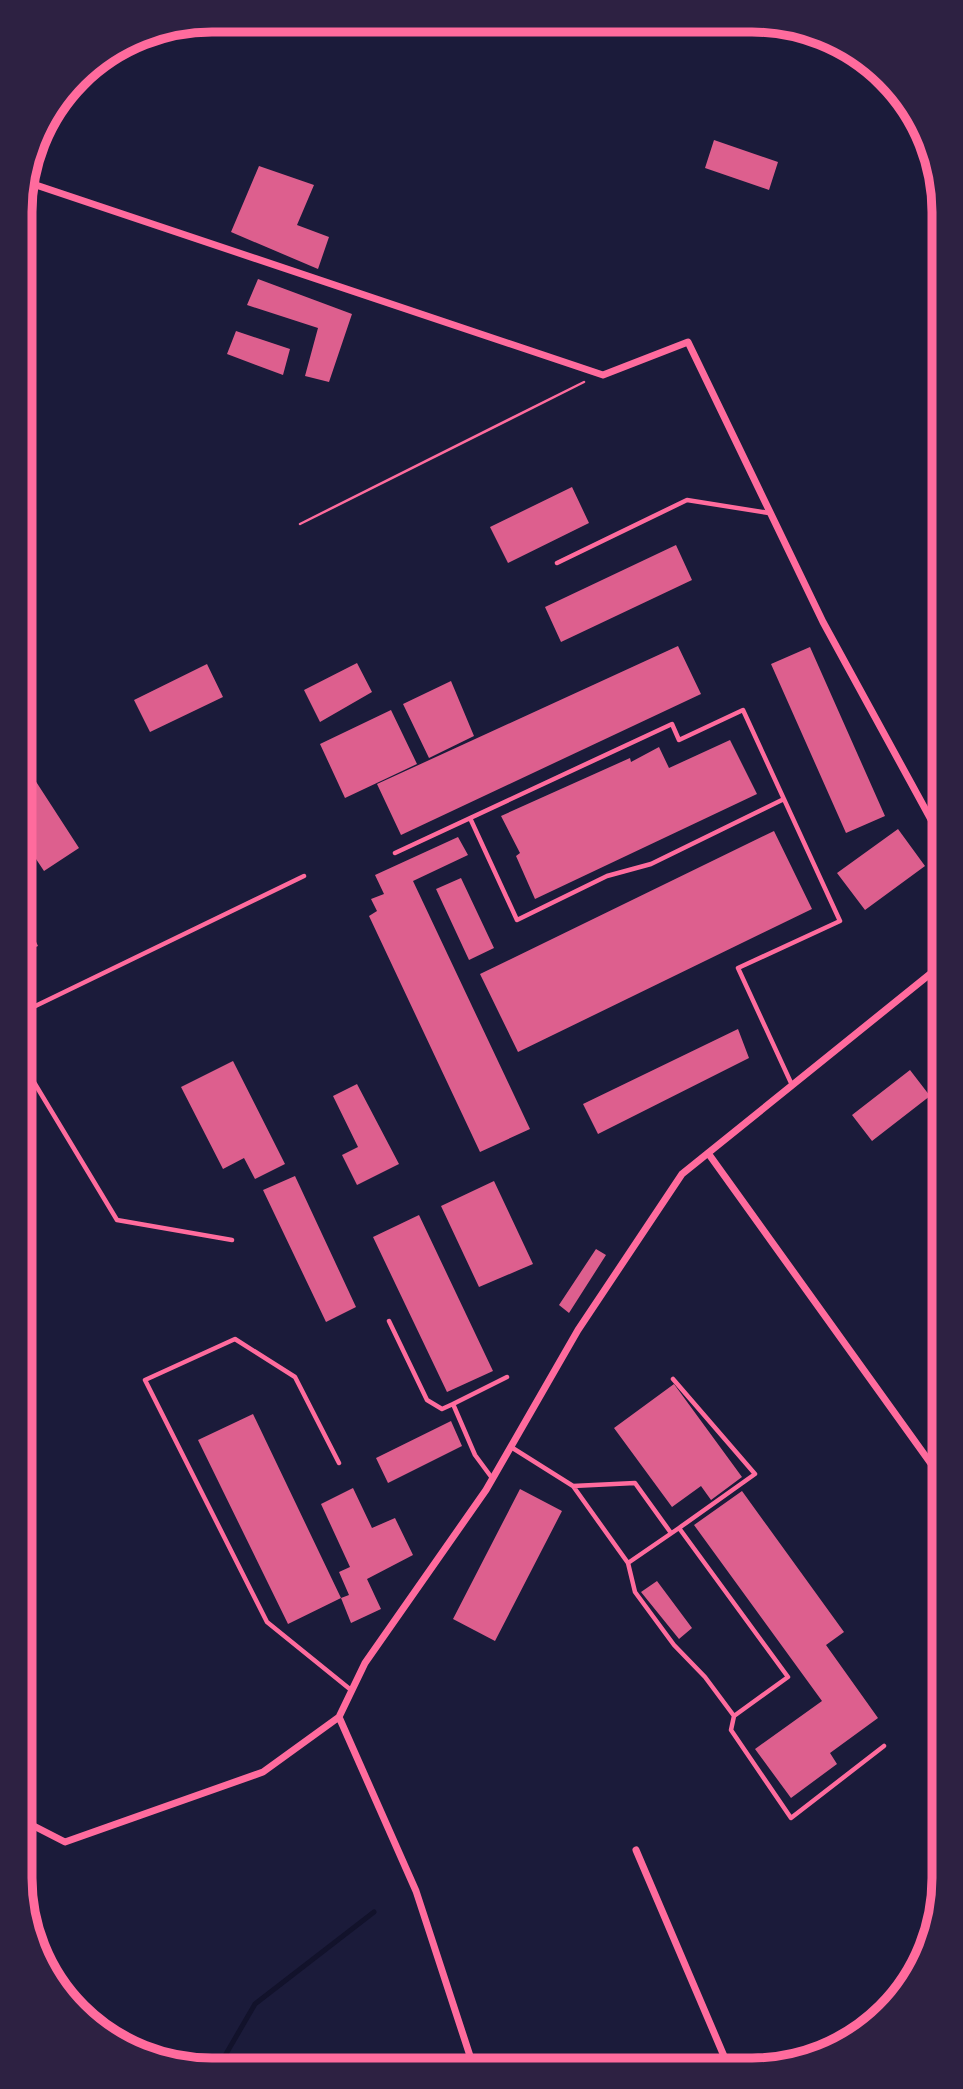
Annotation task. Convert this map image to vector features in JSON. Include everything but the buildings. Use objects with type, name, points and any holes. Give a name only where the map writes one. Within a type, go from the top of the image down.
[{"type":"street","points":[[34,184],[603,375],[688,342],[823,622],[932,821]]},
{"type":"street","points":[[32,1825],[65,1842],[263,1772],[339,1717],[365,1662],[493,1478],[578,1330],[682,1174],[932,973]]},
{"type":"street","points":[[708,1153],[931,1464]]},
{"type":"street","points":[[339,1717],[416,1891],[470,2058]]},
{"type":"street","points":[[636,1850],[725,2058]]},
{"type":"lane","points":[[557,563],[687,500],[770,513]]},
{"type":"lane","points":[[395,853],[672,724],[680,740],[743,710],[840,921],[738,968],[792,1085]]},
{"type":"lane","points":[[470,818],[517,920],[607,876],[651,864],[784,799]]},
{"type":"lane","points":[[32,1008],[304,876]]},
{"type":"lane","points":[[32,1080],[117,1220],[232,1240]]},
{"type":"lane","points":[[388,1321],[427,1400],[442,1409],[507,1377]]},
{"type":"lane","points":[[338,1463],[295,1377],[235,1339],[145,1380],[267,1622],[352,1691]]},
{"type":"lane","points":[[628,1563],[755,1474],[673,1379]]},
{"type":"lane","points":[[453,1404],[475,1455],[493,1478]]},
{"type":"lane","points":[[511,1447],[573,1486],[628,1563],[635,1592],[674,1645],[705,1677],[734,1716]]},
{"type":"lane","points":[[573,1486],[635,1483],[671,1533]]},
{"type":"lane","points":[[680,1528],[788,1677],[734,1716],[731,1730],[791,1818],[884,1746]]},
{"type":"path","points":[[300,524],[600,374]]},
{"type":"waterway","points":[[224,2058],[255,2004],[374,1912]]}]
